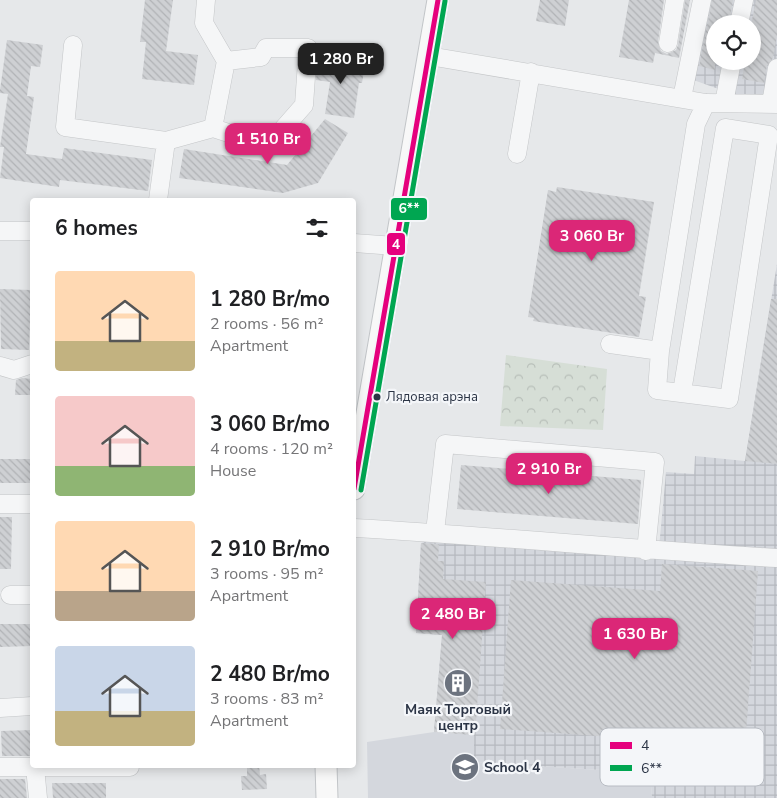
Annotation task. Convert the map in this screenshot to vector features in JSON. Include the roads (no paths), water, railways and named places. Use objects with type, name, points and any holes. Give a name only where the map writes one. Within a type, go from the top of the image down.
[{"type":"main road","points":[[356,477],[438,0]]},
{"type":"main road","points":[[326,768],[327,798]]},
{"type":"street","points":[[206,0],[204,23],[226,61],[213,128]]},
{"type":"street","points":[[668,43],[676,0]]},
{"type":"street","points":[[682,98],[702,0]]},
{"type":"street","points":[[741,15],[744,0]]},
{"type":"street","points":[[73,45],[64,127],[166,141],[213,128],[268,146],[304,105],[308,48],[266,48],[260,57],[226,61]]},
{"type":"street","points":[[429,56],[706,103],[774,104],[777,68]]},
{"type":"street","points":[[724,103],[730,70]]},
{"type":"street","points":[[517,154],[531,72]]},
{"type":"street","points":[[682,392],[725,128],[770,135],[729,399],[657,390],[660,351],[696,124],[706,103]]},
{"type":"street","points":[[750,131],[751,104]]},
{"type":"street","points":[[158,198],[166,141]]},
{"type":"street","points":[[0,231],[30,232]]},
{"type":"street","points":[[356,244],[395,246]]},
{"type":"street","points":[[610,344],[660,351]]},
{"type":"street","points":[[0,366],[14,370],[30,365]]},
{"type":"street","points":[[435,532],[445,444],[646,461],[655,462],[646,551]]},
{"type":"street","points":[[0,504],[30,504]]},
{"type":"street","points":[[356,528],[435,532],[646,551],[777,558]]},
{"type":"street","points":[[0,708],[30,706]]},
{"type":"street","points":[[0,767],[30,767]]},
{"type":"street","points":[[35,768],[38,798]]},
{"type":"place","name":"Лядовая арэна","points":[[377,397]]},
{"type":"place","name":"Маяк Торговый центр","points":[[458,683]]},
{"type":"place","name":"School 4","points":[[465,767]]}]
